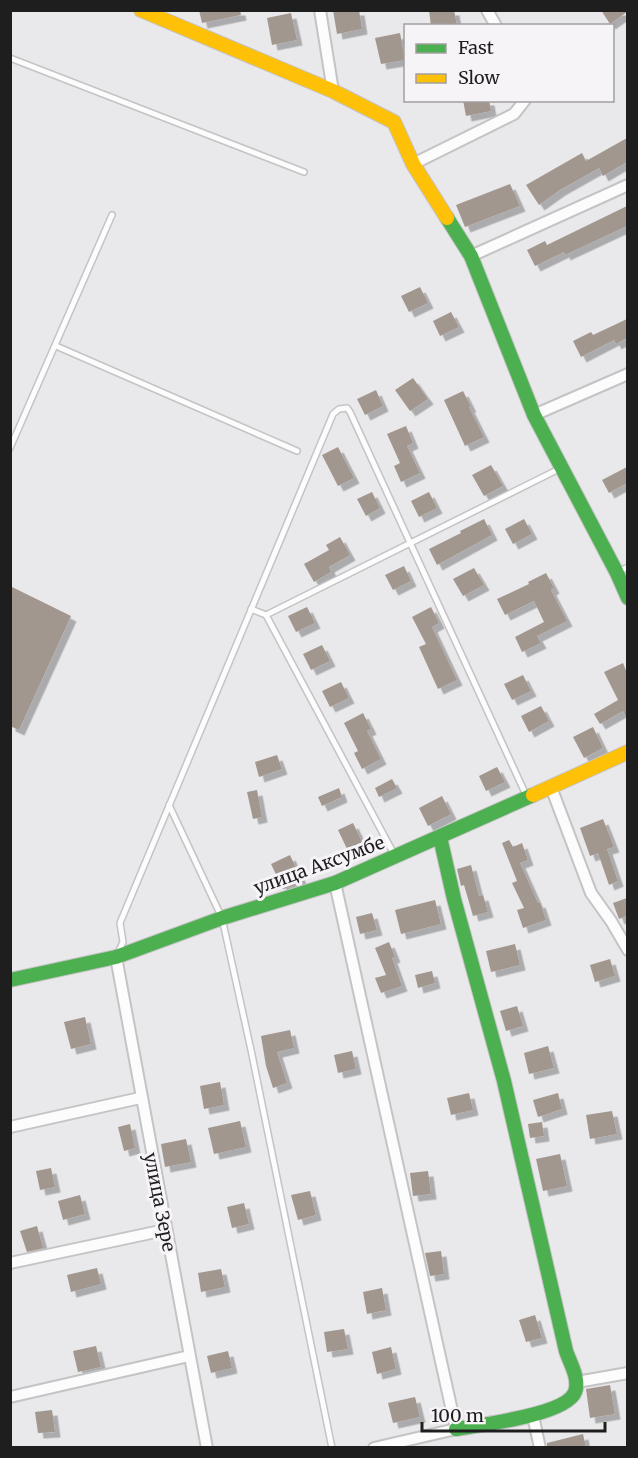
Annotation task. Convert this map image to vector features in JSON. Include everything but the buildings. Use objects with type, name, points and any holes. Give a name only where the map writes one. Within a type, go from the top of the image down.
[{"type":"street","points":[[141,10],[160,14],[333,91],[394,122],[413,164],[471,255],[534,415],[561,468],[622,570],[627,598]]},
{"type":"street","points":[[320,10],[333,91]]},
{"type":"street","points":[[487,10],[495,24]]},
{"type":"street","points":[[413,164],[514,114],[523,102]]},
{"type":"street","points":[[471,255],[627,185]]},
{"type":"street","points":[[534,415],[627,374]]},
{"type":"street","name":"улица Аксумбе","points":[[10,980],[116,957],[222,918],[334,883],[627,752]]},
{"type":"street","points":[[552,787],[591,893],[611,921],[627,950]]},
{"type":"street","points":[[374,1448],[420,1442],[456,1429],[533,1416],[570,1399],[575,1393],[577,1383],[566,1351],[504,1081],[454,899],[440,837]]},
{"type":"street","points":[[334,883],[456,1429]]},
{"type":"street","name":"улица Зере","points":[[116,957],[140,1098],[207,1448]]},
{"type":"street","points":[[10,1127],[140,1098]]},
{"type":"street","points":[[10,1263],[165,1230]]},
{"type":"street","points":[[10,1396],[189,1356]]},
{"type":"street","points":[[577,1383],[627,1373]]},
{"type":"street","points":[[533,1416],[540,1448]]},
{"type":"lane","points":[[10,58],[304,172]]},
{"type":"lane","points":[[10,448],[112,215]]},
{"type":"lane","points":[[56,346],[297,451]]},
{"type":"lane","points":[[116,957],[123,942],[120,923],[333,414],[339,409],[347,408],[350,412],[527,797]]},
{"type":"lane","points":[[266,615],[561,468]]},
{"type":"lane","points":[[251,609],[266,615],[396,857]]},
{"type":"lane","points":[[169,805],[222,918],[332,1448]]},
{"type":"traffic: fast","points":[[447,218],[471,256],[534,415],[628,598]]},
{"type":"traffic: fast","points":[[10,980],[116,957],[222,918],[335,883],[533,795]]},
{"type":"traffic: fast","points":[[440,837],[454,899],[504,1081],[566,1351],[576,1382],[575,1392],[568,1400],[556,1407],[521,1418],[456,1429]]},
{"type":"traffic: slow","points":[[141,10],[333,91],[394,122],[413,164],[447,218]]},
{"type":"traffic: slow","points":[[533,795],[628,752]]}]
